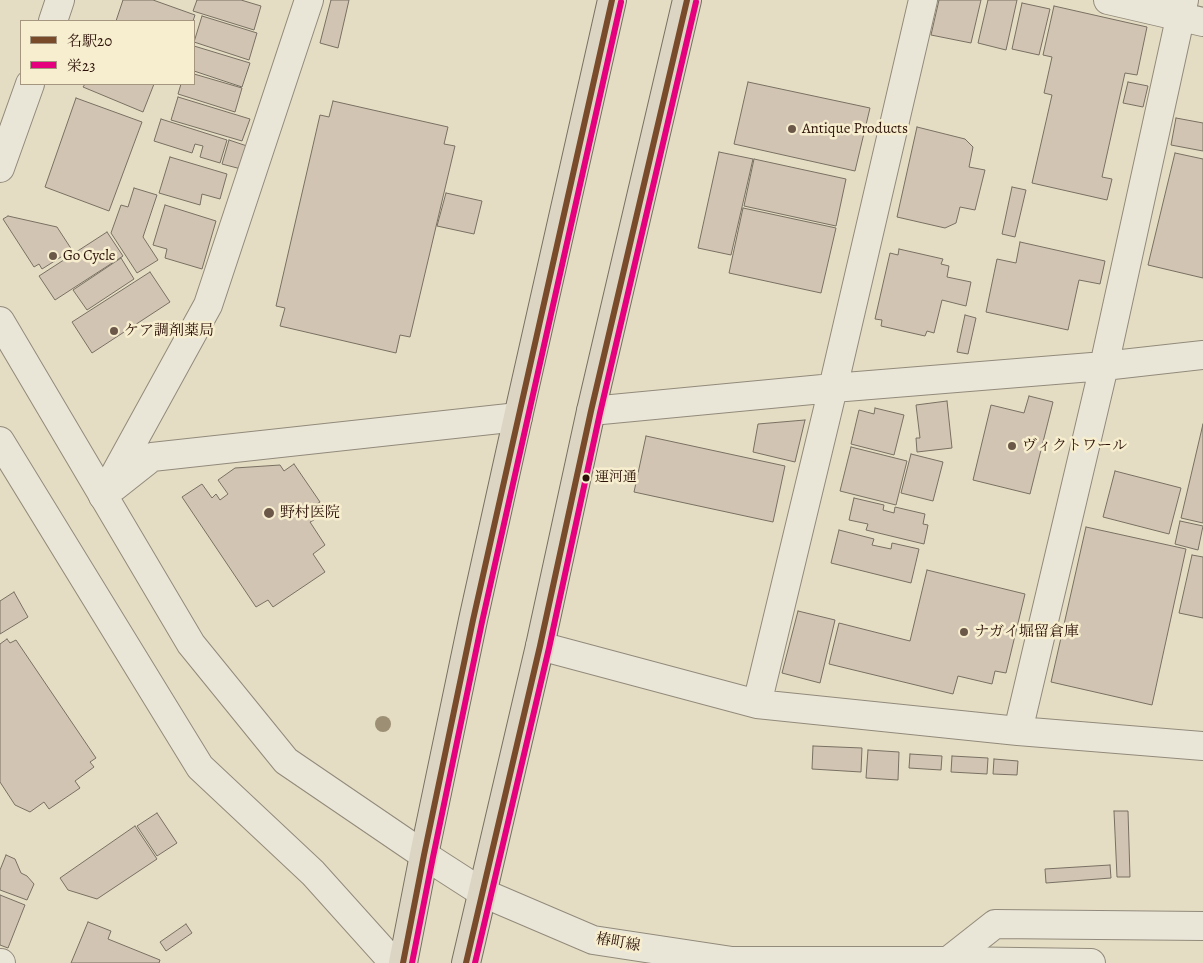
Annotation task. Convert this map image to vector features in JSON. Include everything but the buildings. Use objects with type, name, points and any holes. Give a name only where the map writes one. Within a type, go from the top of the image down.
[{"type":"main road","points":[[404,963],[424,855],[518,417],[612,0]]},
{"type":"main road","points":[[466,963],[540,646],[591,411],[687,0]]},
{"type":"street","points":[[53,20],[60,0]]},
{"type":"street","points":[[103,496],[208,305],[309,0]]},
{"type":"street","points":[[757,704],[923,0]]},
{"type":"street","points":[[1018,731],[1189,13],[1108,0]]},
{"type":"street","points":[[0,168],[30,85]]},
{"type":"street","name":"椿町線","points":[[0,321],[191,644],[286,761],[483,893],[593,940],[732,961],[1091,963]]},
{"type":"street","points":[[591,411],[1203,356]]},
{"type":"street","points":[[103,496],[152,457],[518,417]]},
{"type":"street","points":[[0,441],[200,767],[313,873],[394,963]]},
{"type":"street","points":[[540,646],[757,704],[1018,731],[1203,746]]},
{"type":"street","points":[[948,961],[994,924],[1203,926]]},
{"type":"transit line","name":"名駅20","points":[[403,963],[473,620],[612,0]]},
{"type":"transit line","name":"名駅20","points":[[466,963],[540,646],[591,411],[687,0]]},
{"type":"transit line","name":"栄23","points":[[412,963],[482,622],[621,2]]},
{"type":"transit line","name":"栄23","points":[[475,963],[549,648],[600,413],[696,2]]},
{"type":"place","name":"Antique Products","points":[[792,129]]},
{"type":"place","name":"Go Cycle","points":[[53,256]]},
{"type":"place","name":"ケア調剤薬局","points":[[114,331]]},
{"type":"place","name":"ヴィクトワール","points":[[1012,446]]},
{"type":"place","name":"運河通","points":[[586,478]]},
{"type":"place","name":"野村医院","points":[[269,513]]},
{"type":"place","name":"ナガイ堀留倉庫","points":[[964,632]]}]
